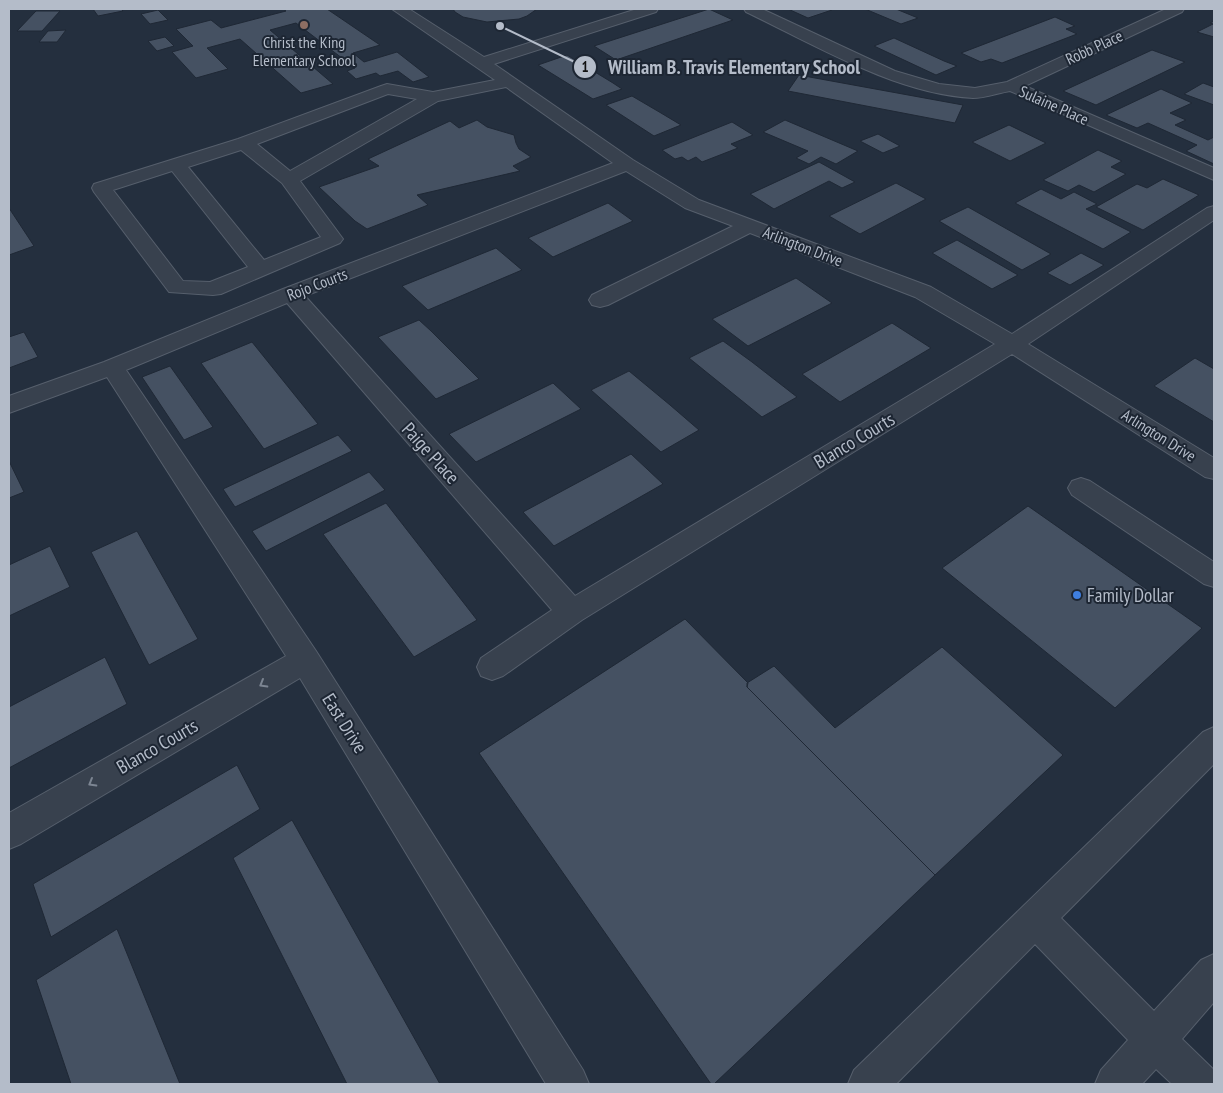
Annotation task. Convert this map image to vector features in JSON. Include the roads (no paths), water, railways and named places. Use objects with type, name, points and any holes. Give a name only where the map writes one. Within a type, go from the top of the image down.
[{"type":"street","name":"Arlington Drive","points":[[399,9],[482,63],[627,164],[692,204],[923,292],[1012,344],[1214,470]]},
{"type":"street","points":[[482,63],[651,9]]},
{"type":"street","name":"Sulaine Place","points":[[751,9],[889,74],[937,89],[975,93],[1012,86],[1214,175]]},
{"type":"street","name":"Robb Place","points":[[1012,86],[1176,9]]},
{"type":"street","points":[[289,179],[433,97],[509,82]]},
{"type":"street","points":[[244,143],[289,179],[333,239],[213,289],[178,287],[101,188],[244,143],[388,89],[433,97]]},
{"type":"street","points":[[176,164],[260,269]]},
{"type":"street","name":"Rojo Courts","points":[[9,405],[112,367],[291,294],[627,164]]},
{"type":"street","name":"Blanco Courts","points":[[492,667],[572,612],[1012,344],[1214,212]]},
{"type":"street","points":[[600,300],[749,226]]},
{"type":"street","points":[[320,244],[343,274]]},
{"type":"street","points":[[232,281],[250,311]]},
{"type":"street","name":"Paige Place","points":[[291,294],[572,612]]},
{"type":"street","name":"East Drive","points":[[112,367],[305,660],[569,1084]]},
{"type":"street","points":[[1081,488],[1214,576]]},
{"type":"street","name":"Blanco Courts","points":[[9,832],[305,660]]},
{"type":"street","points":[[868,1084],[1214,742]]},
{"type":"street","points":[[1035,918],[1200,1084]]},
{"type":"street","points":[[1115,1084],[1214,973]]},
{"type":"place","name":"Christ the King Elementary School","points":[[304,25]]},
{"type":"place","name":"William B. Travis Elementary School","points":[[500,26]]},
{"type":"place","name":"Family Dollar","points":[[1077,595]]}]
